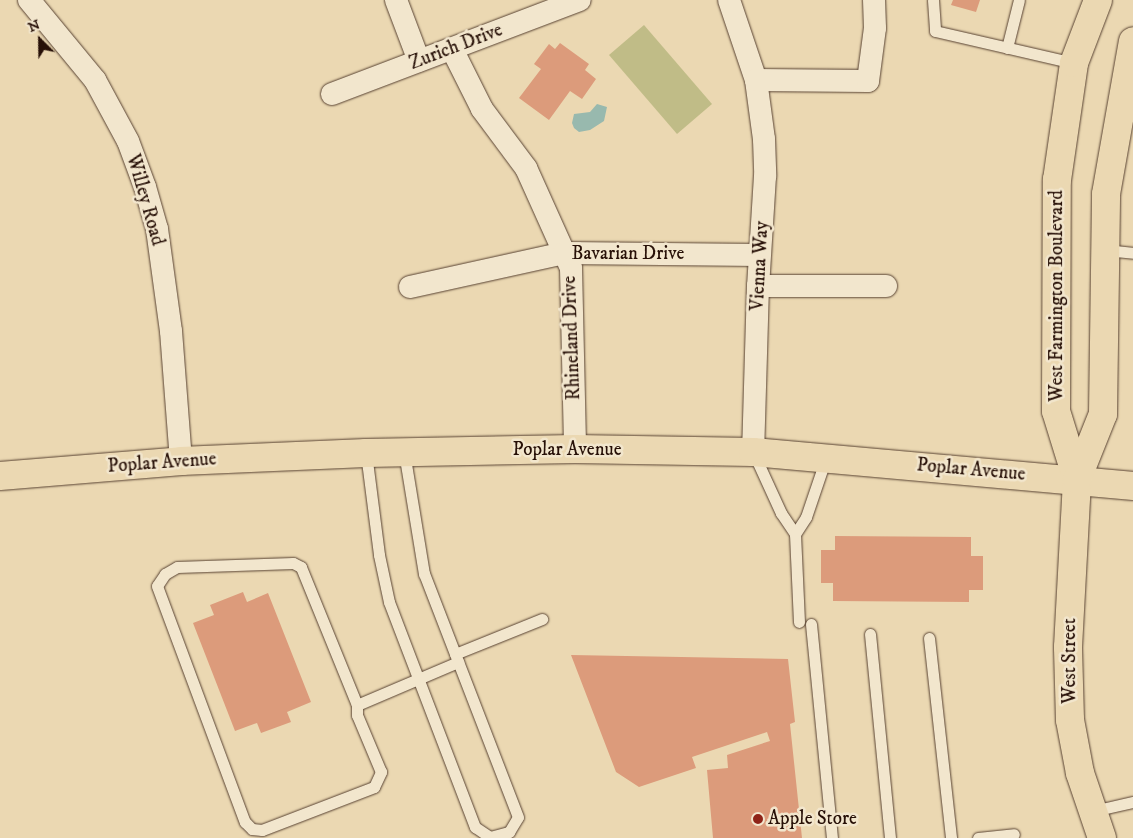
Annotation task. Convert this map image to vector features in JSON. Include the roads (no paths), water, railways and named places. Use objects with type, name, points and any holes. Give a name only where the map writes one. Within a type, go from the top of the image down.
[{"type":"main road","name":"West Farmington Boulevard","points":[[1077,479],[1056,411],[1057,180],[1074,63],[1098,0]]},
{"type":"main road","points":[[1077,479],[1103,414],[1106,194],[1130,74],[1133,41]]},
{"type":"main road","name":"Poplar Avenue","points":[[0,476],[181,461],[366,453],[575,449],[753,452],[1077,479],[1133,486]]},
{"type":"main road","name":"West Street","points":[[1077,479],[1068,647],[1070,710],[1080,773],[1090,812],[1102,838]]},
{"type":"street","name":"Willey Road","points":[[29,0],[95,80],[128,141],[145,187],[156,229],[171,331],[181,461]]},
{"type":"street","points":[[396,0],[419,61]]},
{"type":"street","name":"Zurich Drive","points":[[332,94],[580,0]]},
{"type":"street","name":"Vienna Way","points":[[729,0],[756,80],[765,176],[758,286],[753,452]]},
{"type":"street","points":[[756,80],[868,81],[875,28],[874,0]]},
{"type":"street","name":"Rhineland Drive","points":[[452,49],[482,109],[526,168],[571,268],[575,449]]},
{"type":"street","name":"Bavarian Drive","points":[[410,287],[564,253],[760,255]]},
{"type":"street","points":[[758,286],[886,286]]},
{"type":"lane","points":[[933,0],[935,31],[1074,63]]},
{"type":"lane","points":[[1008,48],[1019,0]]},
{"type":"lane","points":[[1106,250],[1133,253]]},
{"type":"lane","points":[[366,453],[379,556],[389,602],[475,827],[490,837],[509,832],[518,817],[424,574],[404,452]]},
{"type":"lane","points":[[753,452],[781,513],[795,534],[799,622]]},
{"type":"lane","points":[[795,534],[806,517],[826,458]]},
{"type":"lane","points":[[293,563],[301,568],[357,705],[357,715],[382,772],[380,780],[374,787],[262,830],[252,829],[245,822],[157,586],[165,574],[177,567],[293,563]]},
{"type":"lane","points":[[357,705],[419,678],[457,658],[542,619]]},
{"type":"lane","points":[[812,624],[832,838]]},
{"type":"lane","points":[[870,634],[890,838]]},
{"type":"lane","points":[[928,638],[951,838]]},
{"type":"lane","points":[[1090,812],[1133,802]]},
{"type":"lane","points":[[978,838],[1014,834]]},
{"type":"water","points":[[597,104],[607,107],[604,121],[590,130],[579,132],[572,123],[574,114],[590,112]]},
{"type":"place","name":"Apple Store","points":[[758,819]]}]
